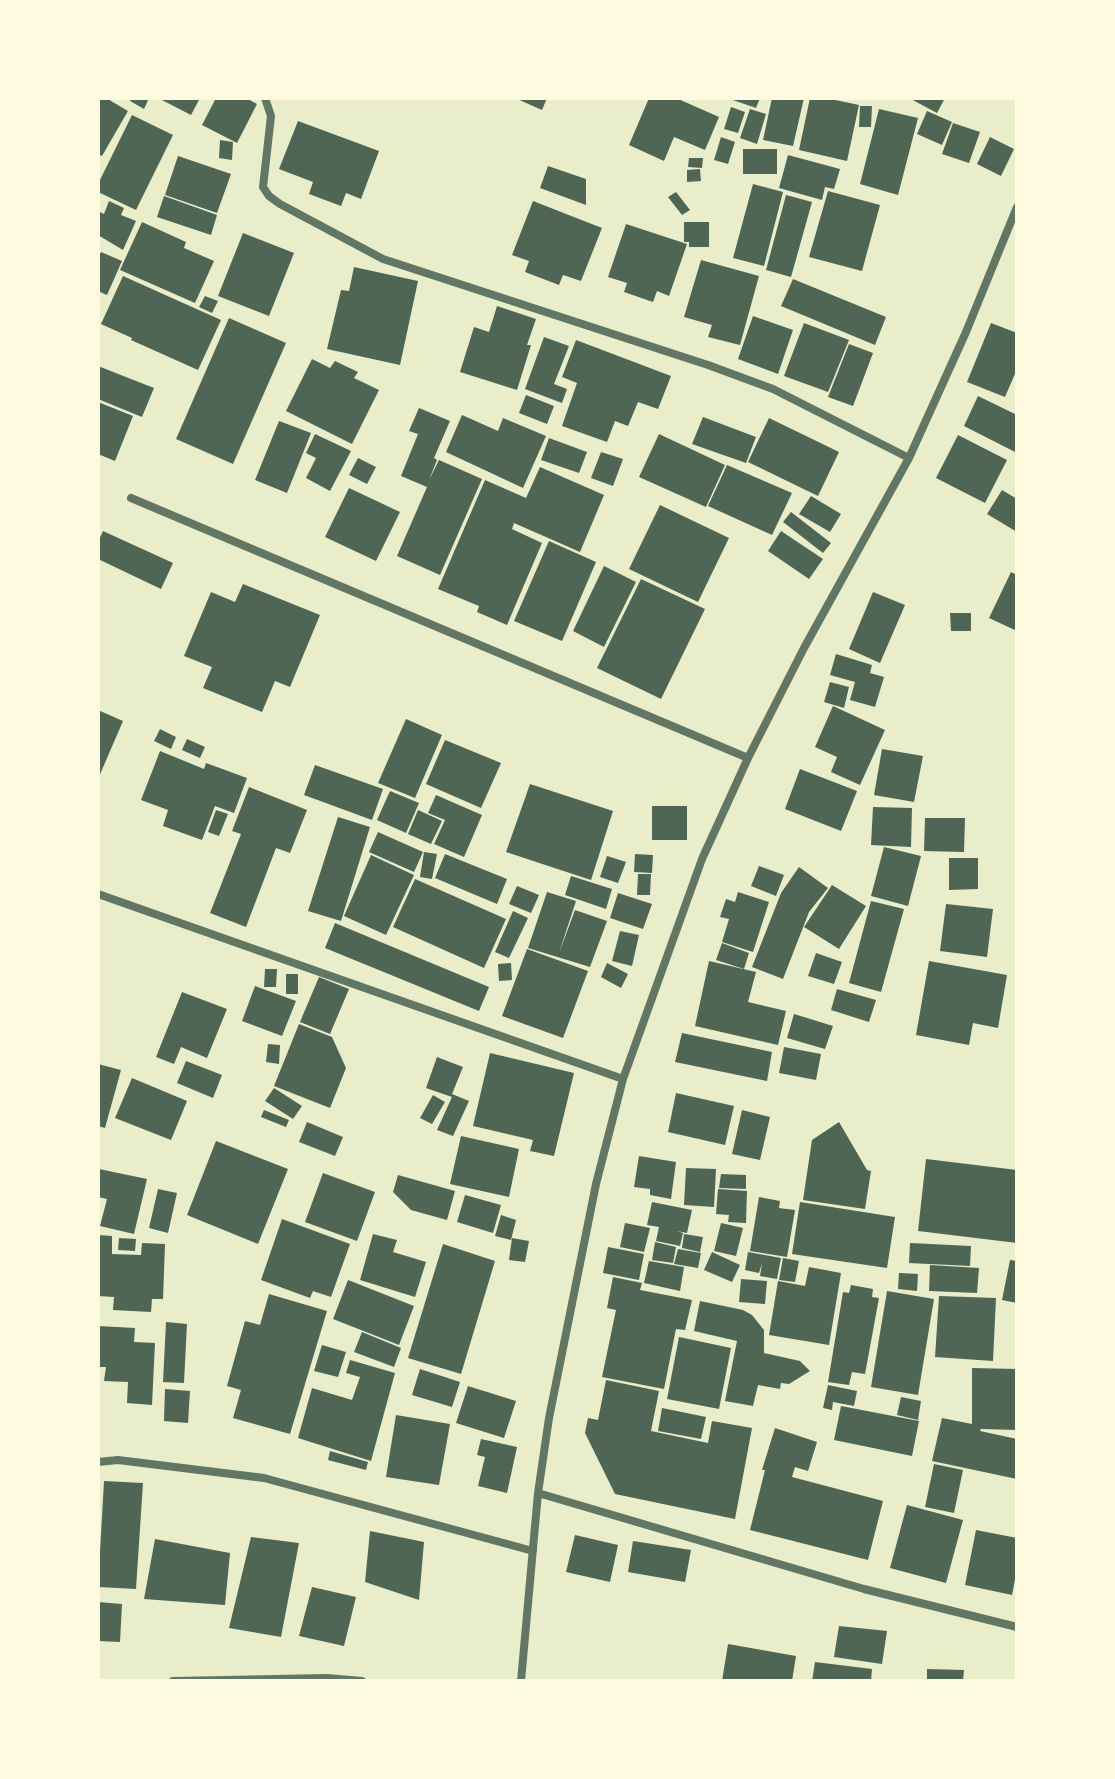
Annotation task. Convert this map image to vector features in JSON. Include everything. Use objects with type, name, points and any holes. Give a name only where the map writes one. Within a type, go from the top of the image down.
[{"type":"street","points":[[265,98],[271,116],[263,187],[280,204],[383,259],[773,389],[909,458]]},
{"type":"street","points":[[521,1681],[538,1493],[549,1418],[596,1184],[623,1079],[702,859],[748,758],[804,648],[909,458],[966,332],[1017,207]]},
{"type":"street","points":[[131,498],[748,758]]},
{"type":"street","points":[[98,894],[623,1079]]},
{"type":"street","points":[[98,1462],[118,1460],[264,1478],[533,1551]]},
{"type":"street","points":[[538,1493],[864,1589],[1017,1627]]},
{"type":"street","points":[[173,1681],[327,1678],[362,1681]]},
{"type":"building","points":[[98,98],[106,98],[128,111],[102,156],[98,154]]},
{"type":"building","points":[[132,98],[149,98],[144,109],[130,101]]},
{"type":"building","points":[[158,98],[200,98],[191,115]]},
{"type":"building","points":[[216,98],[246,98],[257,104],[237,143],[202,125]]},
{"type":"building","points":[[515,98],[547,98],[542,110]]},
{"type":"building","points":[[649,98],[676,98],[719,117],[705,150],[674,137],[664,161],[629,145]]},
{"type":"building","points":[[727,98],[760,98],[756,108]]},
{"type":"building","points":[[772,98],[804,98],[793,146],[763,140]]},
{"type":"building","points":[[810,98],[859,105],[847,161],[799,150]]},
{"type":"building","points":[[909,98],[945,98],[937,113]]},
{"type":"building","points":[[860,106],[872,106],[871,127],[859,127]]},
{"type":"building","points":[[731,107],[745,112],[738,133],[724,129]]},
{"type":"building","points":[[750,109],[766,114],[757,144],[740,138]]},
{"type":"building","points":[[879,109],[918,118],[898,195],[860,184]]},
{"type":"building","points":[[927,111],[952,122],[942,145],[917,134]]},
{"type":"building","points":[[132,115],[173,135],[136,210],[98,192],[98,184]]},
{"type":"building","points":[[298,121],[379,151],[361,199],[346,193],[341,206],[309,194],[313,182],[279,169]]},
{"type":"building","points":[[953,123],[980,132],[969,163],[942,154]]},
{"type":"building","points":[[721,137],[735,142],[728,164],[714,160]]},
{"type":"building","points":[[990,137],[1014,149],[1001,176],[977,164]]},
{"type":"building","points":[[220,140],[233,142],[232,160],[219,158]]},
{"type":"building","points":[[743,149],[777,149],[777,174],[743,174]]},
{"type":"building","points":[[788,155],[840,169],[834,189],[825,187],[822,200],[779,188]]},
{"type":"building","points":[[178,156],[231,174],[217,213],[165,195]]},
{"type":"building","points":[[689,158],[703,158],[702,168],[688,167]]},
{"type":"building","points":[[548,166],[586,179],[586,205],[540,188]]},
{"type":"building","points":[[700,169],[701,181],[687,182],[687,170]]},
{"type":"building","points":[[753,184],[783,192],[764,266],[733,258]]},
{"type":"building","points":[[828,191],[880,205],[862,271],[809,257]]},
{"type":"building","points":[[676,192],[690,210],[682,215],[668,197]]},
{"type":"building","points":[[786,195],[812,202],[791,277],[766,270]]},
{"type":"building","points":[[164,196],[217,215],[211,235],[157,217]]},
{"type":"building","points":[[109,201],[124,208],[121,215],[136,221],[123,250],[98,235],[98,211],[104,214]]},
{"type":"building","points":[[533,201],[602,228],[581,281],[563,275],[559,285],[525,272],[529,261],[512,255]]},
{"type":"building","points":[[142,222],[186,242],[184,248],[214,261],[195,303],[120,270]]},
{"type":"building","points":[[684,222],[709,222],[709,247],[689,247],[689,242],[684,242]]},
{"type":"building","points":[[626,224],[687,244],[669,296],[657,291],[653,302],[624,292],[627,283],[608,277]]},
{"type":"building","points":[[243,233],[294,253],[269,316],[218,296]]},
{"type":"building","points":[[101,252],[122,261],[107,295],[98,291],[98,259]]},
{"type":"building","points":[[701,260],[759,276],[740,345],[708,337],[712,325],[684,317]]},
{"type":"building","points":[[354,267],[418,281],[400,365],[327,349],[341,290],[349,291]]},
{"type":"building","points":[[123,276],[221,320],[198,370],[101,324]]},
{"type":"building","points":[[793,279],[886,317],[875,345],[781,306]]},
{"type":"building","points":[[205,296],[218,301],[212,313],[199,307]]},
{"type":"building","points":[[497,306],[536,319],[517,390],[460,372],[474,327],[489,332]]},
{"type":"building","points":[[753,316],[793,330],[778,374],[738,359]]},
{"type":"building","points":[[229,318],[286,343],[233,464],[176,439]]},
{"type":"building","points":[[804,323],[849,340],[828,392],[784,376]]},
{"type":"building","points":[[991,323],[1017,333],[1017,369],[1005,397],[967,382]]},
{"type":"building","points":[[544,337],[569,346],[554,384],[567,389],[562,403],[525,389]]},
{"type":"building","points":[[576,340],[671,376],[658,409],[638,402],[628,426],[615,421],[607,442],[562,426],[577,383],[562,377]]},
{"type":"building","points":[[849,344],[873,353],[853,406],[828,397]]},
{"type":"building","points":[[312,359],[330,368],[335,361],[358,372],[354,378],[379,390],[352,444],[286,411]]},
{"type":"building","points":[[98,366],[154,388],[142,417],[98,399]]},
{"type":"building","points":[[526,395],[554,406],[547,424],[519,413]]},
{"type":"building","points":[[978,396],[1017,415],[1017,453],[964,426]]},
{"type":"building","points":[[98,402],[133,416],[115,461],[98,454]]},
{"type":"building","points":[[419,408],[450,421],[434,458],[437,460],[429,480],[439,460],[482,479],[440,575],[397,556],[427,487],[401,476],[418,434],[409,431]]},
{"type":"building","points":[[462,415],[498,431],[503,418],[546,436],[523,488],[446,452]]},
{"type":"building","points":[[703,417],[756,437],[746,463],[692,444]]},
{"type":"building","points":[[769,418],[839,452],[818,496],[748,462]]},
{"type":"building","points":[[279,421],[311,433],[287,493],[255,480]]},
{"type":"building","points":[[315,434],[351,451],[330,491],[306,478],[316,458],[306,453]]},
{"type":"building","points":[[659,434],[725,465],[706,507],[639,477]]},
{"type":"building","points":[[958,435],[1007,460],[985,503],[936,478]]},
{"type":"building","points":[[549,438],[587,452],[579,473],[541,460]]},
{"type":"building","points":[[601,452],[623,459],[613,486],[591,478]]},
{"type":"building","points":[[358,458],[376,467],[367,484],[349,475]]},
{"type":"building","points":[[727,465],[792,493],[772,535],[708,506]]},
{"type":"building","points":[[540,467],[604,495],[580,552],[514,523],[512,529],[542,543],[507,625],[477,612],[479,606],[438,589],[485,480],[526,498]]},
{"type":"building","points":[[349,488],[400,512],[376,561],[325,537]]},
{"type":"building","points":[[1002,490],[1017,499],[1017,532],[987,514]]},
{"type":"building","points":[[811,496],[841,514],[830,532],[799,514]]},
{"type":"building","points":[[660,505],[729,538],[698,602],[629,569]]},
{"type":"building","points":[[791,512],[831,543],[823,553],[783,522]]},
{"type":"building","points":[[103,531],[173,563],[161,589],[98,559],[98,542]]},
{"type":"building","points":[[781,531],[823,559],[809,579],[768,551]]},
{"type":"building","points":[[549,541],[596,562],[562,641],[514,621]]},
{"type":"building","points":[[604,566],[636,582],[604,647],[573,631]]},
{"type":"building","points":[[1011,572],[1017,575],[1017,631],[989,618]]},
{"type":"building","points":[[641,579],[705,609],[661,699],[597,668]]},
{"type":"building","points":[[243,584],[320,615],[290,687],[275,681],[262,712],[203,688],[212,667],[184,656],[211,592],[235,602]]},
{"type":"building","points":[[873,592],[905,605],[880,663],[849,649]]},
{"type":"building","points":[[950,613],[971,613],[971,631],[951,631]]},
{"type":"building","points":[[836,654],[872,665],[870,673],[884,677],[875,707],[850,700],[855,682],[830,675]]},
{"type":"building","points":[[830,682],[849,687],[844,708],[824,702]]},
{"type":"building","points":[[833,706],[885,730],[860,785],[831,772],[837,757],[815,747]]},
{"type":"building","points":[[98,710],[123,721],[98,779]]},
{"type":"building","points":[[406,719],[442,735],[415,798],[378,783]]},
{"type":"building","points":[[160,729],[176,737],[171,749],[154,741]]},
{"type":"building","points":[[187,739],[205,747],[200,758],[182,750]]},
{"type":"building","points":[[445,740],[501,763],[481,808],[426,784]]},
{"type":"building","points":[[882,749],[923,756],[914,802],[874,795]]},
{"type":"building","points":[[160,751],[204,769],[206,763],[247,778],[234,813],[215,806],[202,840],[163,826],[168,810],[141,800]]},
{"type":"building","points":[[315,765],[383,789],[372,820],[304,795]]},
{"type":"building","points":[[800,769],[857,791],[841,831],[785,809]]},
{"type":"building","points":[[530,784],[613,811],[591,880],[506,852]]},
{"type":"building","points":[[249,787],[307,810],[290,853],[276,848],[246,927],[210,913],[241,834],[232,831]]},
{"type":"building","points":[[390,791],[419,803],[406,833],[377,820]]},
{"type":"building","points":[[436,795],[482,815],[464,857],[434,844],[445,820],[428,813]]},
{"type":"building","points":[[652,806],[687,806],[687,840],[652,840]]},
{"type":"building","points":[[873,807],[912,808],[911,847],[871,845]]},
{"type":"building","points":[[216,810],[228,814],[219,836],[208,832]]},
{"type":"building","points":[[418,810],[442,821],[431,844],[408,834]]},
{"type":"building","points":[[338,817],[370,827],[341,921],[308,911]]},
{"type":"building","points":[[925,818],[965,818],[964,852],[924,851]]},
{"type":"building","points":[[378,832],[423,852],[414,872],[369,852]]},
{"type":"building","points":[[884,847],[921,856],[908,906],[871,896]]},
{"type":"building","points":[[424,852],[437,854],[432,879],[420,877]]},
{"type":"building","points":[[445,854],[507,879],[497,904],[435,878]]},
{"type":"building","points":[[635,854],[653,855],[652,873],[634,872]]},
{"type":"building","points":[[371,855],[414,875],[386,935],[344,916]]},
{"type":"building","points":[[607,856],[626,862],[618,883],[600,877]]},
{"type":"building","points":[[949,858],[978,858],[978,889],[949,890]]},
{"type":"building","points":[[759,866],[784,875],[776,896],[751,886]]},
{"type":"building","points":[[799,867],[828,888],[809,912],[783,979],[752,967],[781,893]]},
{"type":"building","points":[[638,874],[651,874],[650,895],[637,895]]},
{"type":"building","points":[[571,876],[612,889],[606,909],[565,895]]},
{"type":"building","points":[[415,879],[506,919],[484,968],[393,927]]},
{"type":"building","points":[[832,885],[866,906],[839,949],[804,927]]},
{"type":"building","points":[[517,886],[539,895],[531,913],[509,904]]},
{"type":"building","points":[[547,892],[576,901],[559,953],[575,910],[607,921],[590,967],[528,948]]},
{"type":"building","points":[[738,892],[769,902],[753,952],[722,942],[729,919],[720,917],[726,899],[735,902]]},
{"type":"building","points":[[618,893],[652,904],[643,929],[610,918]]},
{"type":"building","points":[[871,901],[904,909],[881,992],[849,983]]},
{"type":"building","points":[[946,904],[993,909],[987,957],[940,951]]},
{"type":"building","points":[[513,911],[528,918],[509,958],[495,952]]},
{"type":"building","points":[[335,923],[489,987],[479,1011],[325,948]]},
{"type":"building","points":[[620,931],[639,935],[632,966],[612,961]]},
{"type":"building","points":[[722,943],[749,953],[744,969],[716,960]]},
{"type":"building","points":[[527,949],[588,971],[563,1038],[502,1016]]},
{"type":"building","points":[[816,953],[842,962],[834,984],[808,976]]},
{"type":"building","points":[[709,961],[756,972],[748,1002],[786,1011],[778,1045],[695,1026]]},
{"type":"building","points":[[929,961],[1007,975],[998,1028],[973,1023],[969,1045],[916,1035]]},
{"type":"building","points":[[511,963],[512,980],[499,981],[498,964]]},
{"type":"building","points":[[607,963],[628,974],[621,988],[601,977]]},
{"type":"building","points":[[265,969],[277,969],[276,987],[264,987]]},
{"type":"building","points":[[286,974],[298,974],[298,994],[286,994]]},
{"type":"building","points":[[319,977],[349,989],[330,1034],[300,1022]]},
{"type":"building","points":[[255,986],[296,1001],[282,1036],[242,1021]]},
{"type":"building","points":[[837,989],[876,1000],[869,1022],[831,1010]]},
{"type":"building","points":[[182,992],[227,1009],[207,1058],[181,1047],[174,1064],[156,1057]]},
{"type":"building","points":[[794,1014],[833,1026],[825,1049],[787,1038]]},
{"type":"building","points":[[299,1024],[332,1037],[346,1068],[330,1108],[274,1086]]},
{"type":"building","points":[[682,1033],[772,1052],[767,1081],[675,1062]]},
{"type":"building","points":[[268,1044],[280,1045],[279,1064],[266,1062]]},
{"type":"building","points":[[784,1047],[821,1054],[816,1080],[779,1073]]},
{"type":"building","points":[[490,1053],[574,1073],[554,1156],[530,1151],[533,1140],[473,1126]]},
{"type":"building","points":[[437,1057],[463,1067],[452,1094],[469,1101],[453,1136],[437,1130],[452,1097],[426,1088]]},
{"type":"building","points":[[186,1061],[222,1075],[213,1098],[177,1083]]},
{"type":"building","points":[[98,1064],[121,1070],[105,1128],[98,1126]]},
{"type":"building","points":[[132,1078],[187,1101],[171,1140],[115,1118]]},
{"type":"building","points":[[274,1088],[302,1106],[293,1119],[265,1101]]},
{"type":"building","points":[[676,1093],[734,1106],[725,1145],[668,1132]]},
{"type":"building","points":[[433,1095],[445,1102],[432,1124],[420,1118]]},
{"type":"building","points":[[264,1110],[289,1120],[286,1127],[261,1117]]},
{"type":"building","points":[[742,1110],[770,1117],[760,1160],[732,1154]]},
{"type":"building","points":[[307,1122],[343,1137],[335,1156],[299,1142]]},
{"type":"building","points":[[839,1122],[867,1170],[871,1171],[865,1209],[803,1200],[812,1140]]},
{"type":"building","points":[[461,1136],[519,1149],[509,1197],[450,1184]]},
{"type":"building","points":[[216,1141],[288,1169],[258,1244],[187,1215]]},
{"type":"building","points":[[639,1156],[676,1162],[671,1199],[650,1195],[650,1189],[634,1187]]},
{"type":"building","points":[[926,1159],[1017,1170],[1017,1243],[918,1231]]},
{"type":"building","points":[[686,1168],[716,1169],[714,1207],[684,1205]]},
{"type":"building","points":[[99,1169],[147,1179],[134,1234],[100,1226],[107,1199],[98,1197]]},
{"type":"building","points":[[323,1173],[375,1192],[357,1241],[305,1222]]},
{"type":"building","points":[[721,1174],[746,1175],[746,1189],[719,1188]]},
{"type":"building","points":[[398,1175],[455,1191],[447,1220],[411,1210],[393,1192]]},
{"type":"building","points":[[158,1189],[177,1193],[168,1233],[149,1228]]},
{"type":"building","points":[[718,1189],[747,1191],[746,1223],[728,1222],[729,1215],[716,1214]]},
{"type":"building","points":[[465,1195],[501,1205],[493,1233],[457,1222]]},
{"type":"building","points":[[759,1197],[780,1201],[779,1208],[795,1210],[787,1257],[750,1251]]},
{"type":"building","points":[[652,1202],[692,1210],[687,1233],[677,1231],[683,1233],[680,1246],[656,1241],[659,1227],[647,1225]]},
{"type":"building","points":[[800,1202],[895,1217],[887,1268],[792,1254]]},
{"type":"building","points":[[501,1215],[516,1220],[511,1240],[495,1236]]},
{"type":"building","points":[[282,1219],[350,1244],[331,1297],[313,1291],[310,1298],[261,1280]]},
{"type":"building","points":[[625,1223],[650,1228],[644,1252],[620,1247]]},
{"type":"building","points":[[721,1223],[743,1228],[736,1256],[714,1251]]},
{"type":"building","points":[[373,1234],[397,1240],[393,1252],[426,1262],[415,1297],[360,1280]]},
{"type":"building","points":[[684,1234],[703,1237],[700,1252],[682,1248]]},
{"type":"building","points":[[98,1235],[112,1236],[112,1254],[141,1255],[142,1243],[165,1244],[163,1299],[152,1299],[151,1312],[113,1310],[114,1297],[98,1296]]},
{"type":"building","points":[[119,1238],[136,1239],[135,1251],[118,1250]]},
{"type":"building","points":[[512,1238],[529,1241],[525,1262],[509,1260]]},
{"type":"building","points":[[655,1242],[676,1247],[673,1263],[652,1260]]},
{"type":"building","points":[[910,1243],[971,1246],[970,1266],[909,1263]]},
{"type":"building","points":[[443,1244],[495,1261],[461,1374],[408,1358]]},
{"type":"building","points":[[608,1247],[644,1254],[639,1280],[603,1273]]},
{"type":"building","points":[[678,1249],[701,1253],[698,1268],[674,1264]]},
{"type":"building","points":[[712,1252],[740,1265],[732,1282],[704,1270]]},
{"type":"building","points":[[748,1252],[781,1258],[777,1279],[760,1276],[762,1263],[759,1273],[745,1270]]},
{"type":"building","points":[[783,1258],[799,1261],[795,1282],[779,1280]]},
{"type":"building","points":[[1010,1260],[1017,1261],[1017,1303],[1002,1300]]},
{"type":"building","points":[[649,1261],[684,1267],[680,1291],[644,1283]]},
{"type":"building","points":[[930,1265],[979,1268],[977,1293],[929,1291]]},
{"type":"building","points":[[809,1267],[841,1273],[829,1345],[769,1335],[778,1281],[805,1286]]},
{"type":"building","points":[[899,1273],[918,1274],[917,1291],[898,1289]]},
{"type":"building","points":[[613,1277],[642,1283],[640,1290],[692,1300],[685,1330],[676,1329],[664,1389],[602,1377],[616,1310],[607,1308]]},
{"type":"building","points":[[741,1279],[767,1281],[765,1304],[739,1302]]},
{"type":"building","points":[[348,1280],[414,1306],[399,1345],[333,1319]]},
{"type":"building","points":[[851,1285],[873,1289],[872,1297],[879,1298],[865,1374],[852,1372],[849,1385],[828,1382],[843,1292],[849,1293]]},
{"type":"building","points":[[887,1291],[934,1299],[918,1395],[871,1387]]},
{"type":"building","points":[[269,1294],[327,1311],[290,1434],[233,1418],[241,1390],[227,1386],[245,1321],[260,1325]]},
{"type":"building","points":[[939,1296],[996,1298],[993,1361],[935,1357]]},
{"type":"building","points":[[700,1301],[743,1310],[752,1315],[764,1330],[764,1353],[800,1361],[810,1371],[789,1384],[781,1383],[780,1389],[758,1385],[753,1406],[725,1401],[737,1341],[694,1331]]},
{"type":"building","points":[[166,1322],[187,1324],[184,1383],[163,1382]]},
{"type":"building","points":[[98,1326],[135,1328],[134,1342],[155,1343],[152,1405],[127,1403],[128,1382],[104,1381],[106,1367],[98,1367]]},
{"type":"building","points":[[362,1332],[401,1348],[394,1367],[354,1352]]},
{"type":"building","points":[[679,1337],[731,1348],[719,1409],[667,1399]]},
{"type":"building","points":[[322,1345],[346,1352],[338,1377],[314,1371]]},
{"type":"building","points":[[350,1360],[395,1373],[371,1461],[298,1438],[312,1388],[352,1400],[360,1377],[346,1373]]},
{"type":"building","points":[[972,1368],[1017,1369],[1017,1430],[980,1431],[1017,1439],[1017,1479],[932,1461],[942,1418],[972,1424]]},
{"type":"building","points":[[420,1369],[460,1382],[452,1407],[412,1395]]},
{"type":"building","points":[[606,1380],[659,1391],[651,1431],[708,1443],[712,1421],[752,1428],[735,1519],[615,1494],[585,1433],[588,1418],[598,1420]]},
{"type":"building","points":[[828,1385],[857,1391],[854,1406],[833,1402],[832,1410],[823,1408]]},
{"type":"building","points":[[468,1386],[516,1401],[504,1438],[456,1423]]},
{"type":"building","points":[[165,1389],[190,1391],[188,1423],[164,1421]]},
{"type":"building","points":[[901,1397],[921,1401],[918,1420],[897,1415]]},
{"type":"building","points":[[841,1406],[919,1421],[912,1456],[834,1440]]},
{"type":"building","points":[[662,1408],[706,1417],[701,1439],[658,1431]]},
{"type":"building","points":[[396,1415],[450,1424],[439,1485],[386,1477]]},
{"type":"building","points":[[775,1428],[817,1442],[808,1471],[795,1467],[792,1477],[883,1501],[868,1560],[750,1530],[765,1470],[762,1470]]},
{"type":"building","points":[[481,1439],[517,1447],[507,1493],[478,1486],[485,1457],[477,1455]]},
{"type":"building","points":[[330,1451],[368,1462],[366,1470],[328,1460]]},
{"type":"building","points":[[934,1464],[963,1470],[954,1513],[925,1507]]},
{"type":"building","points":[[104,1481],[143,1483],[136,1589],[98,1587]]},
{"type":"building","points":[[907,1505],[963,1520],[946,1583],[890,1568]]},
{"type":"building","points":[[976,1530],[1017,1538],[1017,1569],[1012,1595],[965,1585]]},
{"type":"building","points":[[370,1531],[424,1542],[419,1600],[365,1582]]},
{"type":"building","points":[[575,1535],[618,1545],[610,1582],[566,1572]]},
{"type":"building","points":[[251,1537],[299,1543],[281,1637],[229,1628]]},
{"type":"building","points":[[155,1539],[230,1553],[225,1605],[144,1599]]},
{"type":"building","points":[[633,1541],[691,1550],[685,1582],[628,1572]]},
{"type":"building","points":[[312,1587],[356,1597],[344,1646],[299,1636]]},
{"type":"building","points":[[98,1602],[122,1604],[120,1642],[98,1641]]},
{"type":"building","points":[[839,1626],[887,1631],[882,1664],[834,1657]]},
{"type":"building","points":[[728,1644],[796,1656],[792,1681],[722,1681]]},
{"type":"building","points":[[815,1662],[872,1669],[871,1681],[812,1681]]},
{"type":"building","points":[[927,1669],[964,1670],[963,1681],[927,1681]]}]
